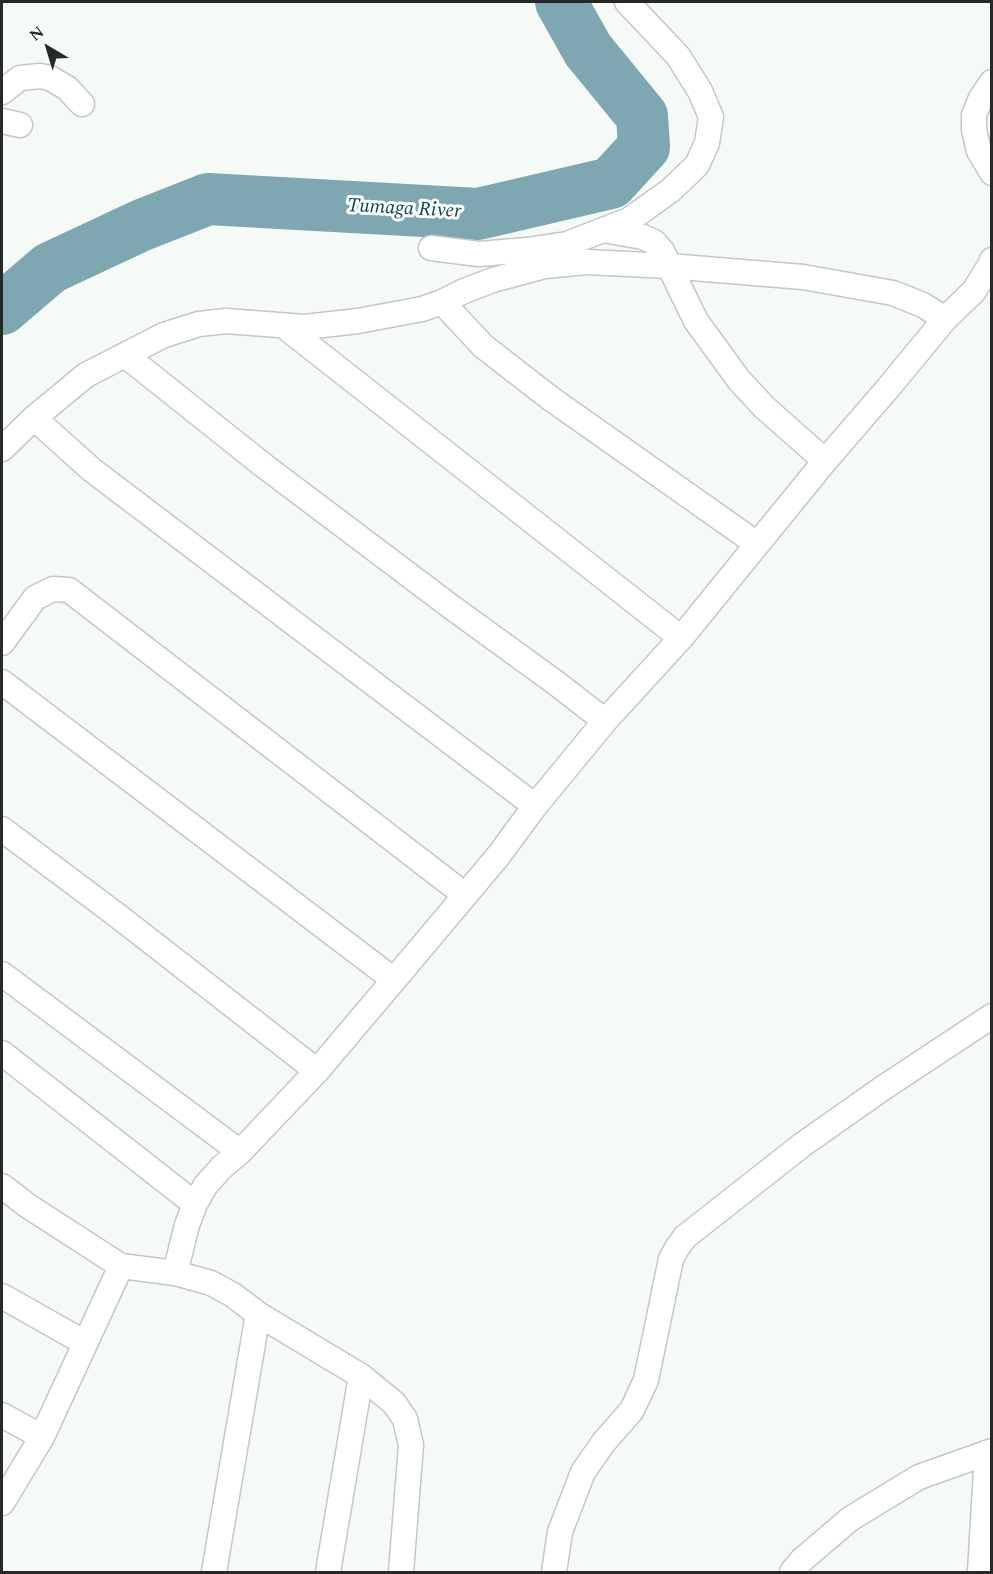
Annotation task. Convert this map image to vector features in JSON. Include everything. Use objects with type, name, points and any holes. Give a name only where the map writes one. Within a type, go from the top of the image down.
[{"type":"street","points":[[431,248],[479,254],[567,244],[629,220],[671,190],[697,165],[707,143],[711,117],[700,91],[678,56],[627,2]]},
{"type":"street","points":[[2,92],[20,78],[40,76],[50,78],[67,87],[82,104]]},
{"type":"street","points":[[992,82],[981,98],[974,115],[974,130],[979,151],[992,173]]},
{"type":"street","points":[[603,230],[643,237],[654,242],[662,251],[696,321],[739,380],[771,414],[825,461]]},
{"type":"street","points":[[175,1273],[187,1225],[205,1186],[317,1071],[499,855],[535,806],[605,721],[681,638],[825,461],[945,319],[974,291],[992,260]]},
{"type":"street","points":[[2,449],[34,418],[86,375],[164,334],[199,324],[226,321],[305,327],[358,321],[422,309],[493,280],[545,266],[587,262],[803,277],[893,293],[923,305],[945,319]]},
{"type":"street","points":[[442,302],[483,346],[541,391],[757,544]]},
{"type":"street","points":[[284,326],[681,638]]},
{"type":"street","points":[[125,355],[263,465],[605,721]]},
{"type":"street","points":[[34,418],[92,470],[535,806]]},
{"type":"street","points":[[2,643],[35,598],[53,589],[69,590],[465,896]]},
{"type":"street","points":[[2,682],[394,980]]},
{"type":"street","points":[[2,829],[317,1071]]},
{"type":"street","points":[[2,974],[240,1152]]},
{"type":"street","points":[[554,1572],[560,1532],[582,1472],[632,1410],[646,1380],[671,1259],[677,1248],[686,1237],[802,1145],[992,1016]]},
{"type":"street","points":[[2,1053],[195,1204]]},
{"type":"street","points":[[2,1186],[28,1206],[121,1266],[175,1273],[212,1283],[258,1314],[361,1376],[394,1403],[405,1419],[411,1445],[401,1572]]},
{"type":"street","points":[[2,1503],[42,1437],[121,1266]]},
{"type":"street","points":[[2,1296],[85,1343]]},
{"type":"street","points":[[214,1572],[258,1314]]},
{"type":"street","points":[[328,1572],[361,1376]]},
{"type":"street","points":[[2,1414],[42,1437]]},
{"type":"street","points":[[792,1572],[802,1560],[850,1519],[919,1477],[989,1452],[980,1572]]},
{"type":"waterway","name":"Tumaga River","points":[[2,309],[50,268],[142,225],[208,199],[478,214],[611,183],[644,147],[642,116],[588,50],[561,2]]}]
